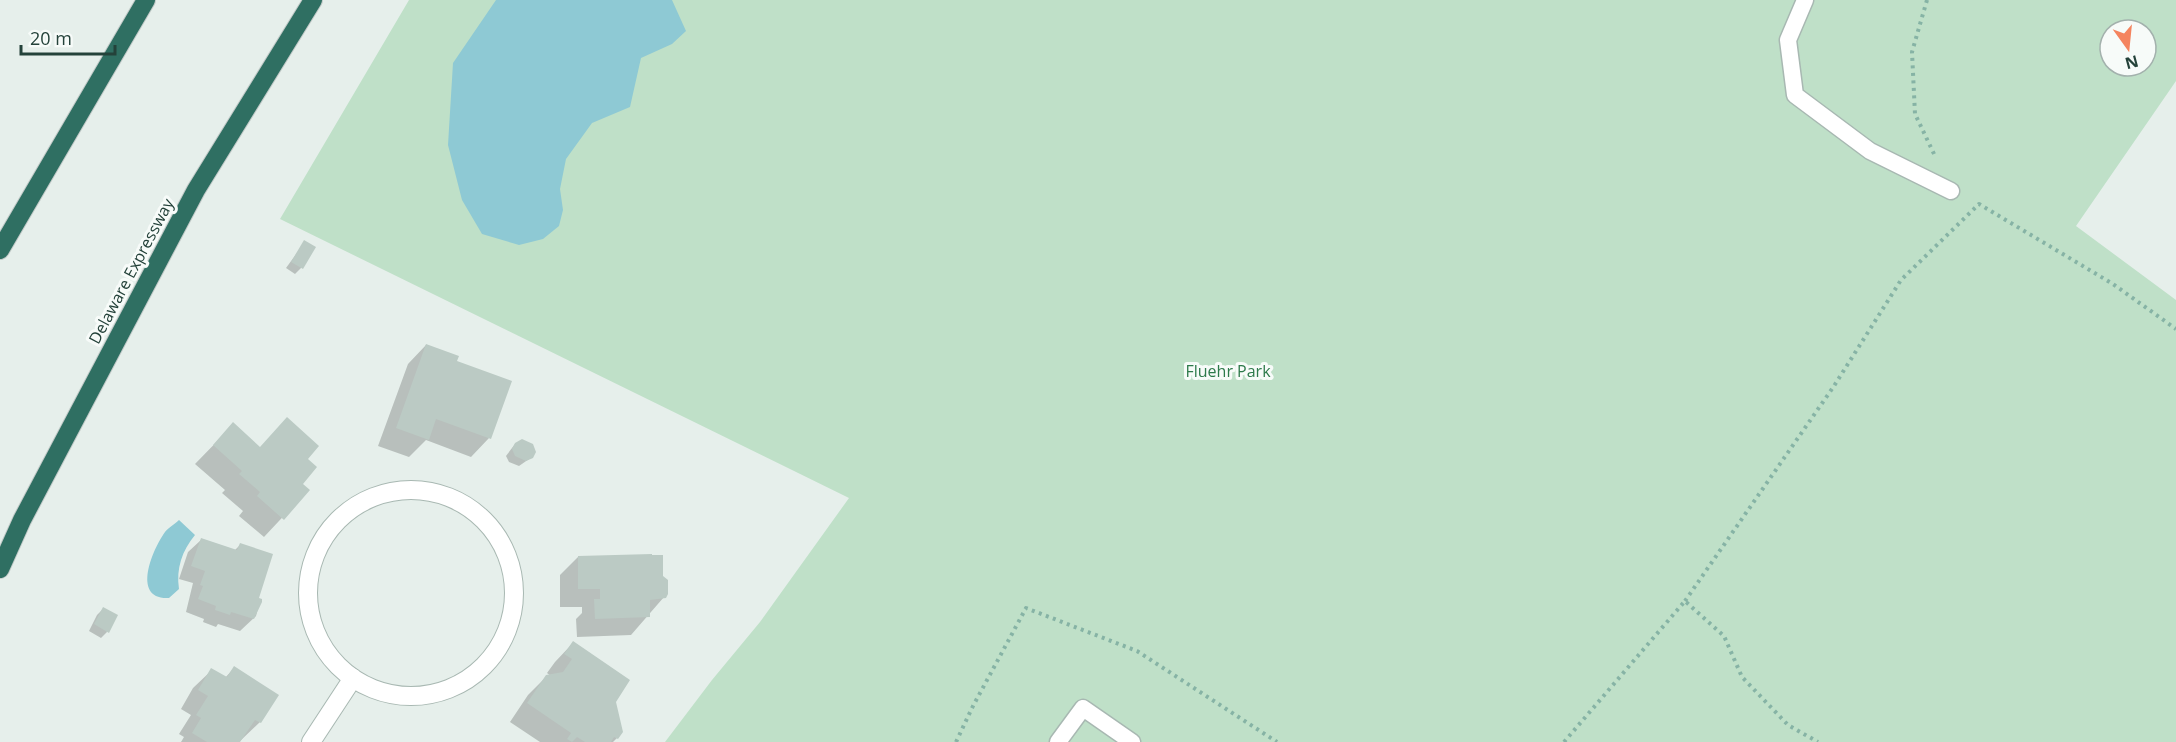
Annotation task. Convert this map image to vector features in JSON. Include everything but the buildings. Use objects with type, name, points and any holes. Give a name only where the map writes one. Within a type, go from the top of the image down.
[{"type":"highway","points":[[0,250],[147,0]]},
{"type":"highway","name":"Delaware Expressway","points":[[0,569],[22,520],[196,190],[313,0]]},
{"type":"street","points":[[430,491],[450,497],[469,507],[486,521],[499,538],[509,558],[514,579],[511,621],[490,659],[475,674],[456,686],[436,693],[415,696],[372,689],[353,678],[336,664],[323,647],[308,607],[308,586],[312,564],[320,544],[332,526],[348,511],[366,500],[387,492],[430,491]]},
{"type":"street","points":[[311,742],[353,678]]},
{"type":"lane","points":[[1805,0],[1788,40],[1795,95],[1870,151],[1951,191]]},
{"type":"lane","points":[[1058,742],[1083,708],[1132,742]]},
{"type":"path","points":[[1927,0],[1912,52],[1915,114],[1951,191],[1979,204],[2113,284],[2176,329]]},
{"type":"path","points":[[1564,742],[1685,601],[1834,386],[1901,280],[1979,204]]},
{"type":"path","points":[[1685,601],[1724,636],[1742,676],[1788,725],[1818,742]]},
{"type":"path","points":[[956,742],[1026,608],[1137,651],[1277,742]]},
{"type":"green space","name":"Fluehr Park","points":[[409,0],[2176,0],[2176,81],[2076,226],[2176,300],[2176,742],[665,742],[760,622],[849,498],[280,219]]},
{"type":"water","points":[[496,0],[672,0],[686,31],[672,44],[641,58],[630,107],[592,123],[566,159],[560,189],[563,210],[559,226],[543,239],[519,245],[482,234],[462,200],[448,145],[453,63]]},
{"type":"water","points":[[179,520],[195,535],[181,560],[178,574],[179,589],[169,598],[157,596],[151,591],[148,583],[151,561],[165,532]]}]
